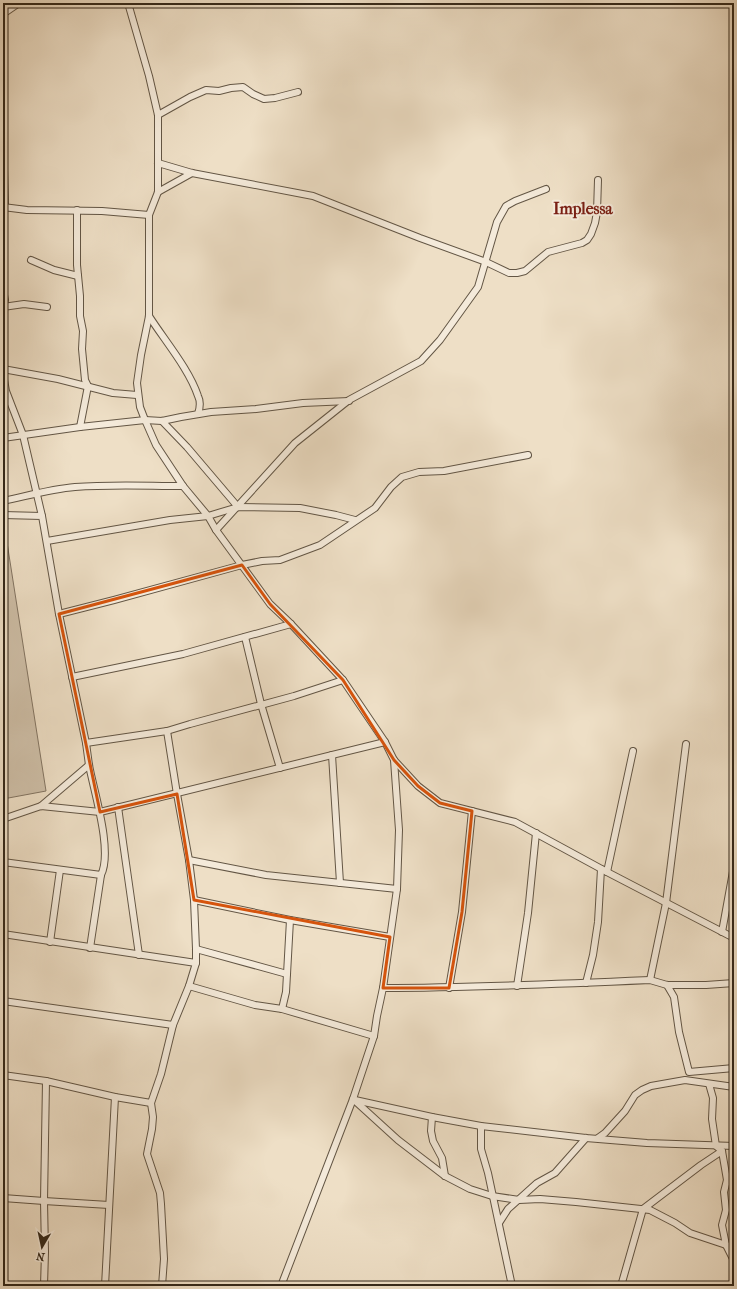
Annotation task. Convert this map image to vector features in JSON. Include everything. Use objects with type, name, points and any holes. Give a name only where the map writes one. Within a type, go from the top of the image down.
[{"type":"street","points":[[3,14],[19,3]]},
{"type":"street","points":[[128,3],[149,76],[158,115],[158,192],[149,215],[149,316],[137,383],[137,395],[145,420],[156,445],[183,486],[208,516],[216,530],[270,604],[291,624],[343,680],[385,742],[394,760],[418,786],[440,803],[515,822],[604,871],[734,938]]},
{"type":"street","points":[[158,115],[206,90],[219,91],[243,87],[253,94],[264,98],[275,98],[298,92]]},
{"type":"street","points":[[3,132],[4,207],[27,210],[77,210],[149,215]]},
{"type":"street","points":[[158,164],[313,196],[486,262],[509,274],[525,271],[548,252],[576,245],[588,240],[595,223],[597,212],[598,180]]},
{"type":"street","points":[[158,192],[192,172]]},
{"type":"street","points":[[216,530],[295,443],[349,400],[421,361],[440,340],[478,287],[497,222],[506,206],[546,188]]},
{"type":"street","points":[[77,210],[76,248],[80,316],[83,331],[82,349],[85,380],[88,386],[80,427]]},
{"type":"street","points":[[31,260],[54,270],[78,276]]},
{"type":"street","points":[[3,290],[5,300],[3,306],[24,304],[47,307]]},
{"type":"street","points":[[149,316],[187,373],[199,397],[200,408],[198,414]]},
{"type":"street","points":[[3,369],[58,379],[113,393],[137,395]]},
{"type":"street","points":[[3,374],[6,391],[23,435],[38,493],[89,765],[100,812],[105,859],[104,868],[101,875],[90,948]]},
{"type":"street","points":[[3,438],[80,427],[145,420],[162,421],[198,414],[303,403],[349,400]]},
{"type":"street","points":[[162,421],[187,447],[238,507]]},
{"type":"street","points":[[60,614],[242,565],[262,561],[280,560],[320,545],[355,520],[375,508],[391,487],[402,477],[419,472],[444,471],[528,455]]},
{"type":"street","points":[[3,502],[38,493],[76,487],[139,485],[183,486]]},
{"type":"street","points":[[47,541],[170,520],[208,516],[238,507],[300,508],[355,520]]},
{"type":"street","points":[[3,515],[42,516]]},
{"type":"street","points":[[72,677],[183,654],[291,624]]},
{"type":"street","points":[[246,637],[261,704],[280,768]]},
{"type":"street","points":[[86,743],[167,731],[343,680]]},
{"type":"street","points":[[162,1286],[164,1259],[160,1193],[147,1154],[153,1118],[151,1103],[161,1074],[173,1025],[189,986],[196,963],[194,900],[189,860],[167,731]]},
{"type":"street","points":[[41,806],[100,812],[385,742]]},
{"type":"street","points":[[650,980],[666,903],[686,744]]},
{"type":"street","points":[[586,983],[593,955],[604,871],[633,751]]},
{"type":"street","points":[[332,755],[340,883]]},
{"type":"street","points":[[281,1286],[353,1099],[374,1036],[397,889],[399,830],[394,760]]},
{"type":"street","points":[[3,819],[41,806],[89,765]]},
{"type":"street","points":[[118,807],[139,955]]},
{"type":"street","points":[[449,988],[462,912],[472,811]]},
{"type":"street","points":[[517,986],[528,913],[536,833]]},
{"type":"street","points":[[189,860],[266,875],[397,889]]},
{"type":"street","points":[[3,862],[101,875]]},
{"type":"street","points":[[722,932],[734,866]]},
{"type":"street","points":[[50,942],[60,870]]},
{"type":"street","points":[[194,900],[290,920],[390,937]]},
{"type":"street","points":[[282,1009],[288,974],[290,920]]},
{"type":"street","points":[[3,934],[196,963]]},
{"type":"street","points":[[196,950],[288,974]]},
{"type":"street","points":[[382,988],[517,986],[650,980],[667,985],[734,983]]},
{"type":"street","points":[[667,985],[674,998],[679,1032],[689,1072],[685,1080]]},
{"type":"street","points":[[189,986],[255,1005],[282,1009],[374,1036]]},
{"type":"street","points":[[3,1001],[173,1025]]},
{"type":"street","points":[[689,1072],[734,1068]]},
{"type":"street","points":[[3,1075],[46,1081],[115,1097],[151,1103]]},
{"type":"street","points":[[598,1138],[605,1133],[625,1112],[635,1095],[651,1086],[685,1080],[734,1087]]},
{"type":"street","points":[[44,1286],[46,1081]]},
{"type":"street","points":[[709,1084],[713,1098],[712,1119],[716,1146],[722,1151],[727,1180],[724,1192],[726,1210],[722,1225],[726,1245],[734,1261]]},
{"type":"street","points":[[105,1286],[115,1097]]},
{"type":"street","points":[[353,1099],[432,1117],[481,1126],[586,1138],[648,1143],[734,1146]]},
{"type":"street","points":[[353,1099],[398,1140],[445,1176],[470,1188],[492,1196],[519,1200],[540,1199],[650,1210],[690,1233],[734,1249]]},
{"type":"street","points":[[432,1117],[431,1131],[433,1141],[442,1158],[445,1176]]},
{"type":"street","points":[[481,1126],[481,1149],[499,1223],[512,1286]]},
{"type":"street","points":[[499,1223],[508,1209],[538,1183],[555,1173],[586,1138]]},
{"type":"street","points":[[621,1286],[643,1209],[722,1151]]},
{"type":"street","points":[[3,1198],[110,1205]]},
{"type":"highlighted area","points":[[242,565],[270,604],[343,680],[394,760],[418,786],[440,803],[472,811],[462,912],[449,988],[383,988],[390,937],[194,900],[177,794],[100,812],[59,614]]},
{"type":"shaded area","points":[[6,536],[46,791],[3,799],[3,537]]},
{"type":"district","name":"Implessa","points":[[583,208]]}]
